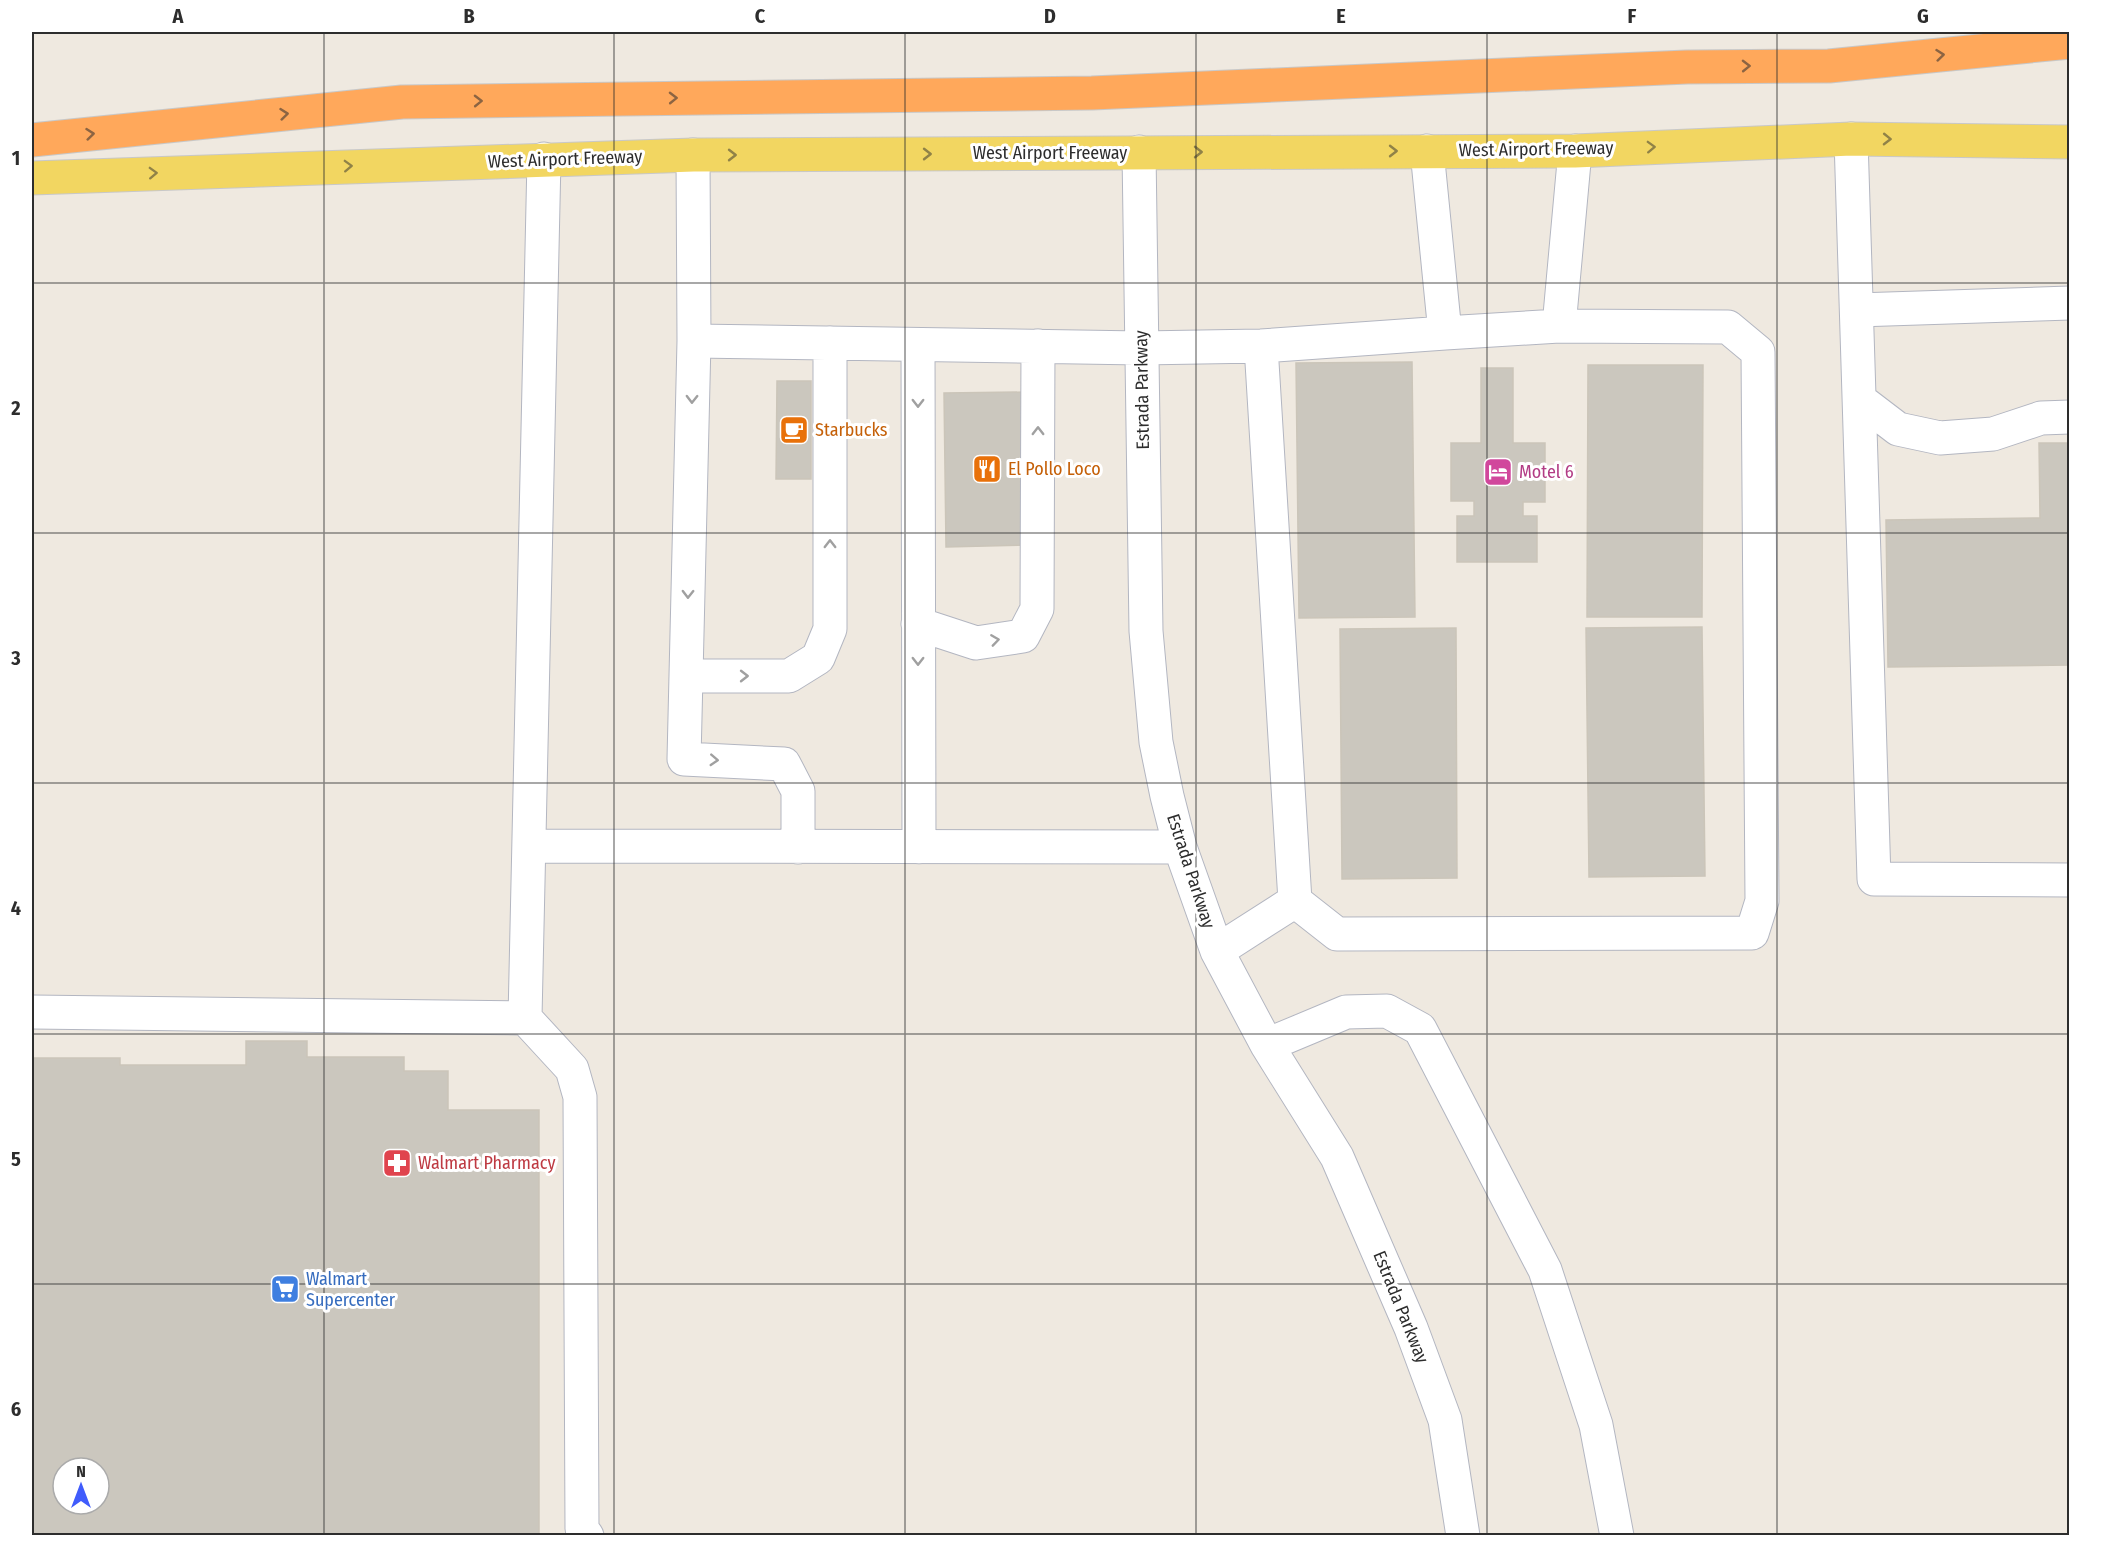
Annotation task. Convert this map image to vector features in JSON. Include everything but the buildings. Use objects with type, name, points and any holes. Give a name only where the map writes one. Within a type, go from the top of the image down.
[{"type":"highway","points":[[32,140],[402,102],[1092,93],[1687,67],[1829,66],[2070,42]]},
{"type":"main road","name":"West Airport Freeway","points":[[32,178],[693,155],[1575,150],[1851,139],[2070,142]]},
{"type":"street","points":[[1851,139],[1874,879],[2070,880]]},
{"type":"street","points":[[1427,150],[1445,333]]},
{"type":"street","points":[[1559,326],[1575,150]]},
{"type":"street","name":"Estrada Parkway","points":[[1139,153],[1146,631],[1156,742],[1180,847],[1217,951],[1267,1045],[1337,1157],[1411,1328],[1445,1420],[1463,1536]]},
{"type":"street","points":[[693,155],[694,341],[684,759],[784,764],[798,791],[798,847]]},
{"type":"street","points":[[544,159],[525,1018],[572,1069],[580,1097],[582,1529],[587,1536]]},
{"type":"street","points":[[1857,310],[2070,303]]},
{"type":"street","points":[[694,341],[1141,348],[1261,346],[1559,326],[1728,327],[1758,352],[1762,901],[1752,933],[1337,934],[1295,901],[1261,346]]},
{"type":"street","points":[[686,676],[789,676],[818,658],[830,629],[830,343]]},
{"type":"street","points":[[918,345],[919,847]]},
{"type":"street","points":[[918,624],[976,643],[1023,636],[1037,609],[1038,346]]},
{"type":"street","points":[[1860,400],[1898,429],[1940,438],[1993,434],[2041,418],[2070,417]]},
{"type":"street","points":[[529,846],[1180,847]]},
{"type":"street","points":[[1217,951],[1295,901]]},
{"type":"street","points":[[1267,1045],[1346,1012],[1387,1011],[1420,1029],[1545,1270],[1596,1425],[1617,1536]]},
{"type":"street","points":[[32,1012],[525,1018]]},
{"type":"place","name":"Starbucks","points":[[794,430]]},
{"type":"place","name":"El Pollo Loco","points":[[987,469]]},
{"type":"place","name":"Motel 6","points":[[1498,472]]},
{"type":"place","name":"Walmart Pharmacy","points":[[397,1163]]},
{"type":"place","name":"Walmart Supercenter","points":[[285,1289]]}]
